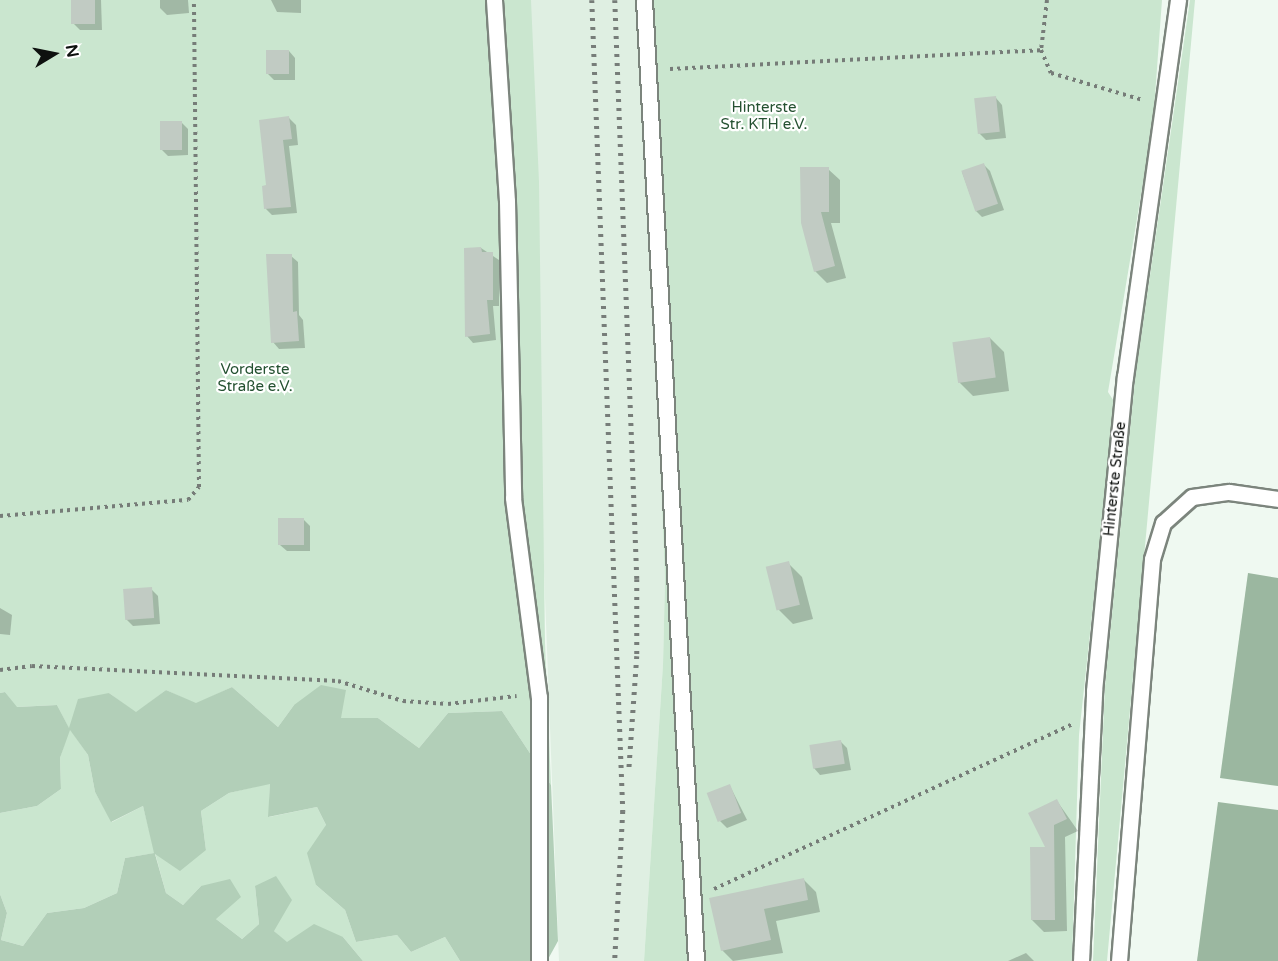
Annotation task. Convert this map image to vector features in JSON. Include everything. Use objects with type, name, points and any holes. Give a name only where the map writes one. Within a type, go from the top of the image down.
[{"type":"lane","points":[[494,0],[507,201],[513,498],[539,697],[540,961]]},
{"type":"lane","points":[[644,0],[645,65],[696,961]]},
{"type":"lane","name":"Hinterste Straße","points":[[1081,961],[1093,722],[1125,377],[1178,0]]},
{"type":"lane","points":[[1119,961],[1152,559],[1163,523],[1192,497],[1229,492],[1278,499]]},
{"type":"path","points":[[0,516],[188,500],[199,487],[194,0]]},
{"type":"path","points":[[1047,0],[1041,50],[1051,73],[1164,106]]},
{"type":"path","points":[[645,65],[657,70],[1041,50]]},
{"type":"path","points":[[0,670],[32,666],[338,681],[403,700],[448,704],[539,697]]},
{"type":"path","points":[[694,897],[986,767],[1068,724],[1093,722]]},
{"type":"shaded area","points":[[522,0],[641,0],[665,579],[663,664],[644,961],[559,961]]},
{"type":"shaded area","points":[[1248,573],[1278,578],[1278,786],[1220,778]]},
{"type":"shaded area","points":[[321,685],[346,690],[341,718],[378,718],[419,748],[448,713],[502,711],[551,785],[558,941],[547,961],[460,961],[445,937],[411,952],[397,935],[356,942],[345,910],[316,885],[307,853],[326,825],[317,807],[268,817],[270,784],[229,793],[201,811],[206,850],[180,871],[155,854],[166,893],[183,905],[201,886],[230,879],[241,897],[216,919],[242,939],[259,924],[255,886],[276,876],[292,900],[274,931],[287,942],[314,924],[343,937],[363,961],[0,961],[0,894],[7,913],[1,940],[23,946],[47,913],[84,908],[117,893],[125,858],[154,853],[143,806],[111,822],[95,792],[88,755],[70,730],[60,758],[61,789],[37,806],[0,813],[0,693],[5,692],[17,707],[57,705],[69,728],[78,699],[109,693],[136,712],[166,690],[196,703],[232,687],[278,727],[294,705]]},
{"type":"shaded area","points":[[1218,802],[1278,810],[1278,961],[1197,961]]},
{"type":"green space","name":"Vorderste Straße e.V.","points":[[0,0],[531,0],[539,182],[545,643],[551,785],[502,711],[448,713],[419,748],[378,718],[341,718],[294,705],[278,727],[232,687],[196,704],[166,690],[136,713],[109,693],[70,729],[88,755],[95,792],[112,822],[143,806],[155,853],[125,858],[117,893],[84,908],[47,913],[23,946],[1,940],[7,913],[0,894],[0,813],[37,806],[61,789],[60,758],[69,729],[57,705],[16,707],[5,692],[0,693]]},
{"type":"green space","name":"Hinterste Str. KTH e.V.","points":[[641,0],[1162,0],[1153,123],[1108,392],[1115,403],[1079,735],[1072,961],[644,961],[663,664],[665,579]]},
{"type":"green space","points":[[1190,0],[1195,0],[1107,961],[1093,961],[1105,686],[1135,379]]},
{"type":"green space","points":[[270,783],[269,817],[317,807],[326,825],[316,885],[345,910],[356,942],[397,935],[411,952],[445,937],[460,961],[363,961],[343,937],[287,943],[274,931],[255,886],[259,924],[242,939],[216,919],[201,886],[183,905],[166,893],[155,853],[206,850],[201,811],[229,793]]},
{"type":"building","points":[[71,0],[95,0],[95,24],[71,24]]},
{"type":"building","points":[[266,50],[289,50],[289,74],[266,74]]},
{"type":"building","points":[[996,96],[1000,132],[978,134],[974,98]]},
{"type":"building","points":[[289,116],[292,139],[283,140],[291,207],[264,209],[262,186],[266,185],[259,120]]},
{"type":"building","points":[[160,121],[182,121],[182,150],[160,150]]},
{"type":"building","points":[[984,163],[998,204],[975,211],[961,171]]},
{"type":"building","points":[[800,167],[829,167],[829,212],[821,212],[835,266],[814,272],[801,223]]},
{"type":"building","points":[[481,247],[482,252],[493,252],[493,300],[487,300],[490,334],[465,337],[464,248]]},
{"type":"building","points":[[266,254],[292,254],[293,312],[297,311],[299,341],[271,343]]},
{"type":"building","points":[[990,337],[996,378],[958,383],[952,342]]},
{"type":"building","points":[[278,518],[304,518],[304,545],[278,545]]},
{"type":"building","points":[[789,561],[800,605],[777,610],[766,567]]},
{"type":"building","points":[[152,587],[154,618],[125,620],[123,589]]},
{"type":"building","points":[[841,740],[845,764],[813,769],[809,745]]},
{"type":"building","points":[[730,784],[741,813],[718,822],[707,793]]},
{"type":"building","points":[[1057,799],[1067,819],[1054,825],[1055,920],[1031,920],[1030,847],[1045,847],[1028,813]]},
{"type":"building","points":[[804,878],[808,900],[764,909],[771,940],[721,951],[709,898]]},
{"type":"railway","points":[[592,0],[623,811],[615,961]]},
{"type":"railway","points":[[615,0],[637,579],[637,656],[629,769]]}]
